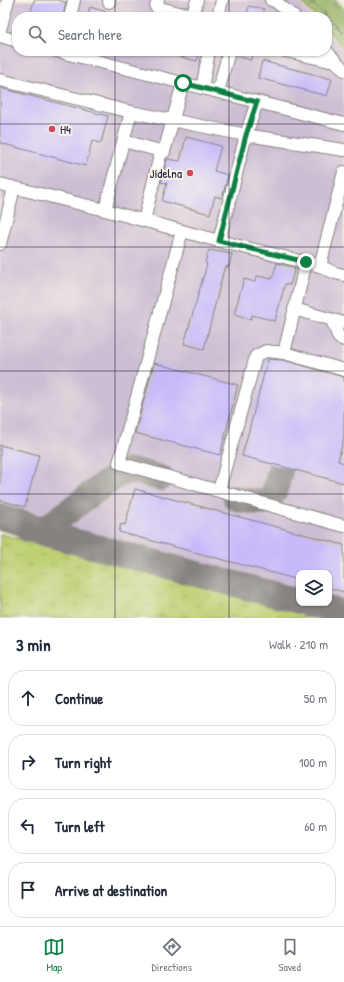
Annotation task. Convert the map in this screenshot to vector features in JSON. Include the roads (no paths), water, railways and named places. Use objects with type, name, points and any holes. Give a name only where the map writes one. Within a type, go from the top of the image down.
[{"type":"lane","points":[[71,12],[74,0]]},
{"type":"lane","points":[[158,0],[156,7],[175,12]]},
{"type":"lane","points":[[194,12],[197,0]]},
{"type":"lane","points":[[219,12],[222,0]]},
{"type":"lane","points":[[271,0],[275,1],[288,12]]},
{"type":"lane","points":[[0,30],[5,2]]},
{"type":"lane","points":[[0,36],[12,40]]},
{"type":"lane","points":[[78,56],[344,124]]},
{"type":"lane","points":[[202,88],[208,56]]},
{"type":"lane","points":[[218,92],[228,56]]},
{"type":"lane","points":[[308,56],[325,60],[329,56]]},
{"type":"lane","points":[[331,56],[344,70]]},
{"type":"lane","points":[[0,80],[131,112],[246,135],[344,150]]},
{"type":"lane","points":[[124,141],[164,152],[183,83]]},
{"type":"lane","points":[[219,241],[246,135],[257,102]]},
{"type":"lane","points":[[106,210],[131,112]]},
{"type":"lane","points":[[144,221],[161,151]]},
{"type":"lane","points":[[320,266],[344,172]]},
{"type":"lane","points":[[0,184],[306,262],[344,275]]},
{"type":"lane","points":[[0,244],[14,188]]},
{"type":"lane","points":[[182,231],[119,463],[344,526]]},
{"type":"lane","points":[[284,353],[306,262]]},
{"type":"lane","points":[[294,309],[344,323]]},
{"type":"lane","points":[[332,320],[339,338],[344,340]]},
{"type":"lane","points":[[219,490],[256,356],[266,351],[284,353],[344,370]]},
{"type":"place","name":"H4","points":[[52,129]]},
{"type":"place","name":"Jídelna","points":[[190,173]]}]
